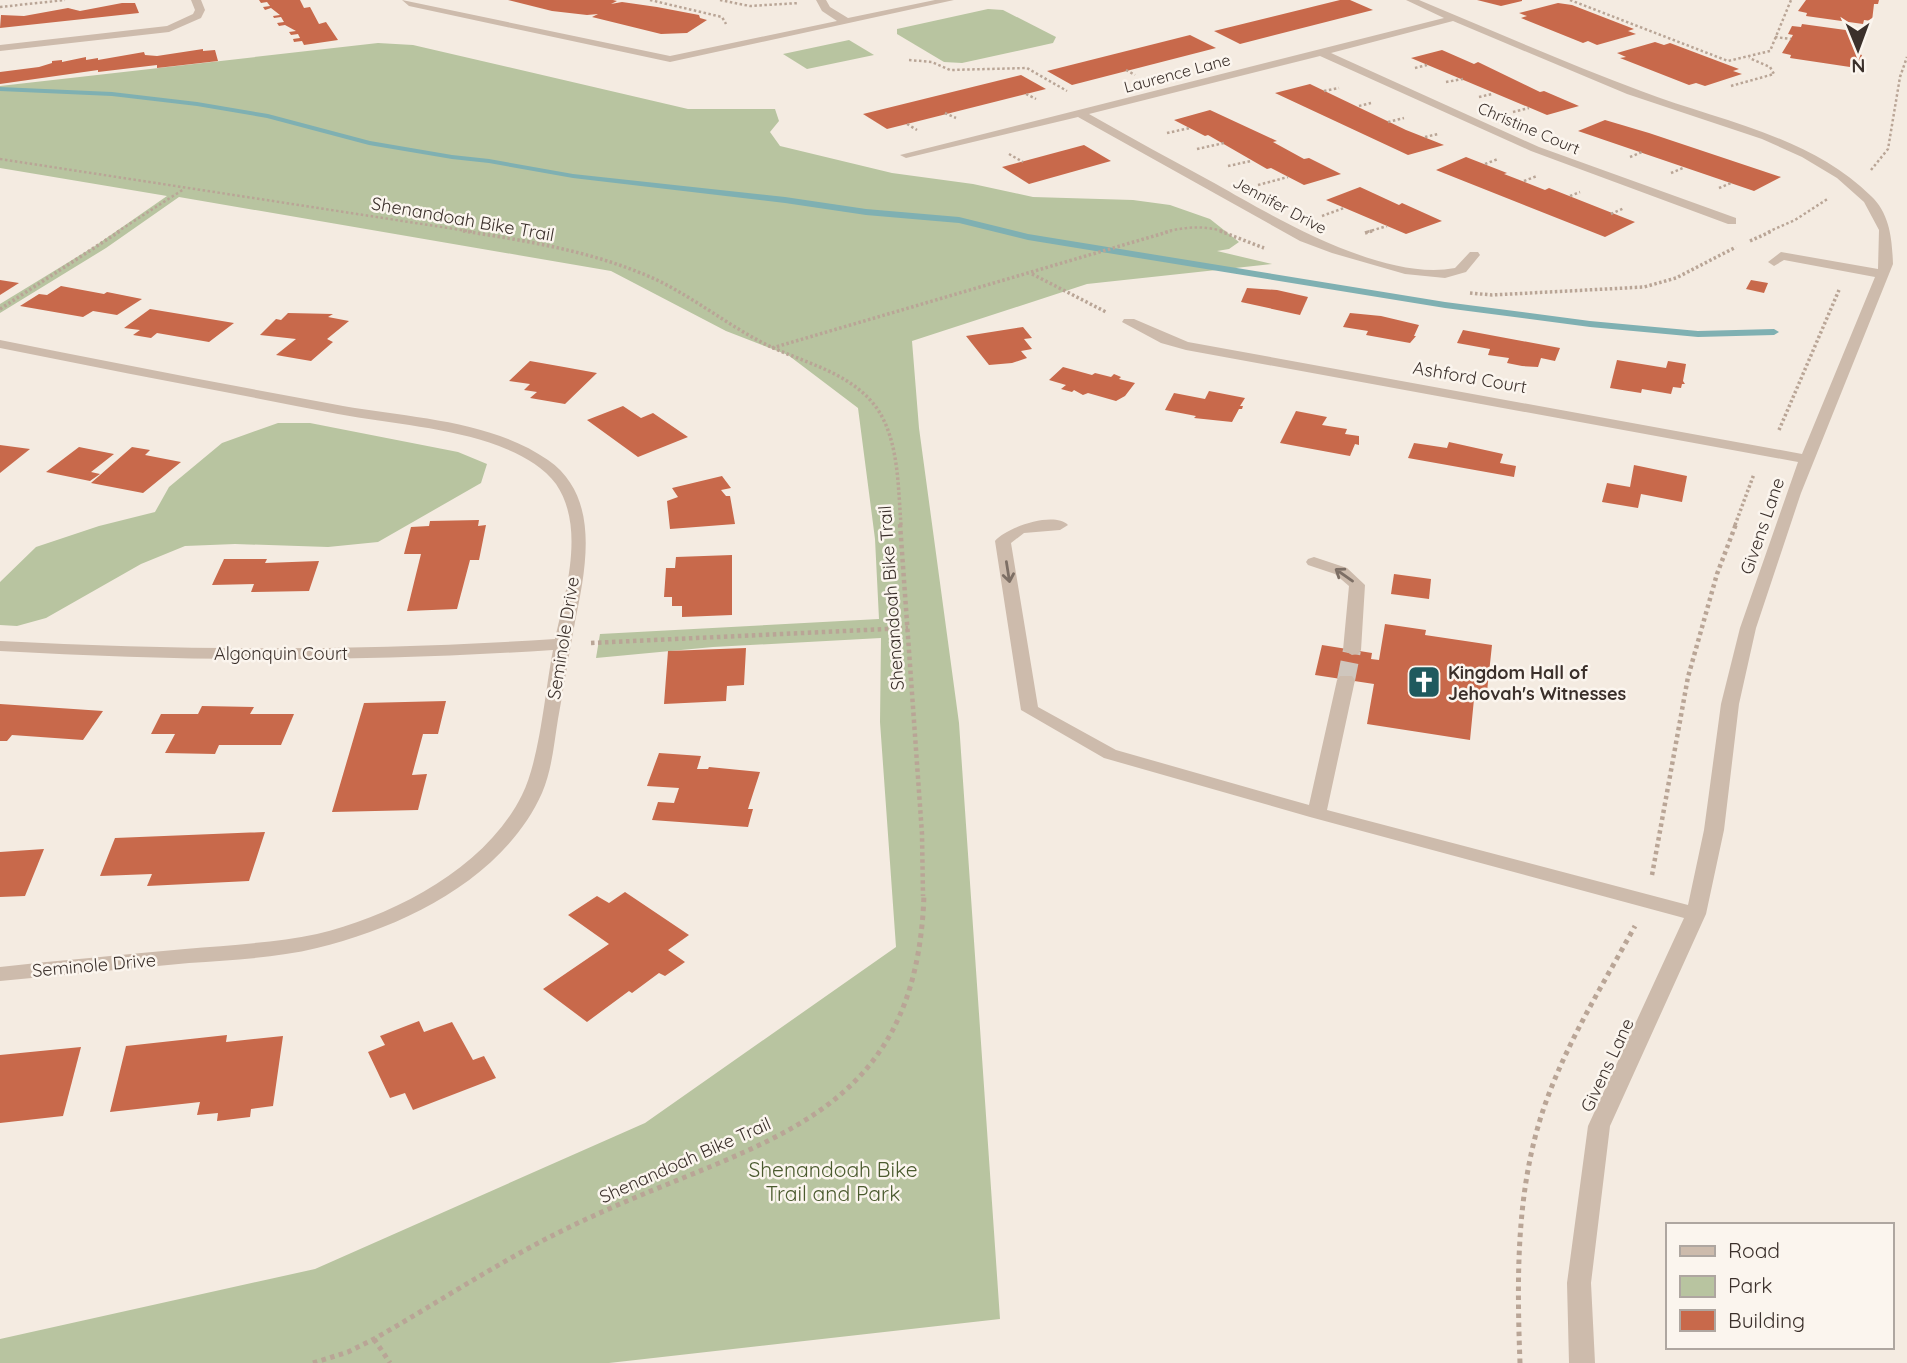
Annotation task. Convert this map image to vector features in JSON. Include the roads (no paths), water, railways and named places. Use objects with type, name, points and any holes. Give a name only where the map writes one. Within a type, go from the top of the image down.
[{"type":"street","points":[[0,48],[169,29],[197,16],[200,10],[195,0]]},
{"type":"street","points":[[407,0],[409,3],[670,59],[949,0]]},
{"type":"street","points":[[821,0],[826,9],[845,21]]},
{"type":"street","name":"Givens Lane","points":[[1411,0],[1611,84],[1662,103],[1757,131],[1798,149],[1855,182],[1874,200],[1885,221],[1891,252],[1774,545],[1735,678],[1714,830],[1696,914],[1600,1126],[1578,1283],[1583,1363]]},
{"type":"street","name":"Laurence Lane","points":[[906,155],[1080,114],[1455,18]]},
{"type":"street","name":"Christine Court","points":[[1320,52],[1535,149],[1732,220]]},
{"type":"street","name":"Jennifer Drive","points":[[1080,114],[1304,238],[1337,251],[1437,274],[1461,270],[1474,256]]},
{"type":"street","points":[[1774,262],[1781,256],[1883,274]]},
{"type":"street","name":"Ashford Court","points":[[1129,322],[1166,340],[1186,346],[1807,459]]},
{"type":"street","name":"Seminole Drive","points":[[0,344],[423,424],[513,446],[549,467],[566,486],[577,514],[578,537],[563,644],[538,778],[519,818],[490,850],[452,881],[425,898],[353,930],[318,941],[0,974]]},
{"type":"street","points":[[1060,525],[1020,529],[1003,541],[1030,710],[1110,754],[1317,813],[1696,914]]},
{"type":"street","points":[[1314,562],[1341,570],[1357,585],[1352,650]]},
{"type":"street","name":"Algonquin Court","points":[[0,646],[176,653],[306,654],[563,644]]},
{"type":"street","points":[[1317,813],[1346,680]]},
{"type":"waterway","points":[[0,89],[112,94],[197,104],[268,116],[369,143],[452,157],[573,176],[866,212],[959,220],[1028,237],[1445,305],[1590,324],[1698,334],[1774,332]]},
{"type":"tunnel","points":[[1346,680],[1352,650]]},
{"type":"place","name":"Kingdom Hall of Jehovah's Witnesses","points":[[1424,682]]},
{"type":"park label","name":"Shenandoah Bike Trail and Park","points":[[833,1181]]}]
